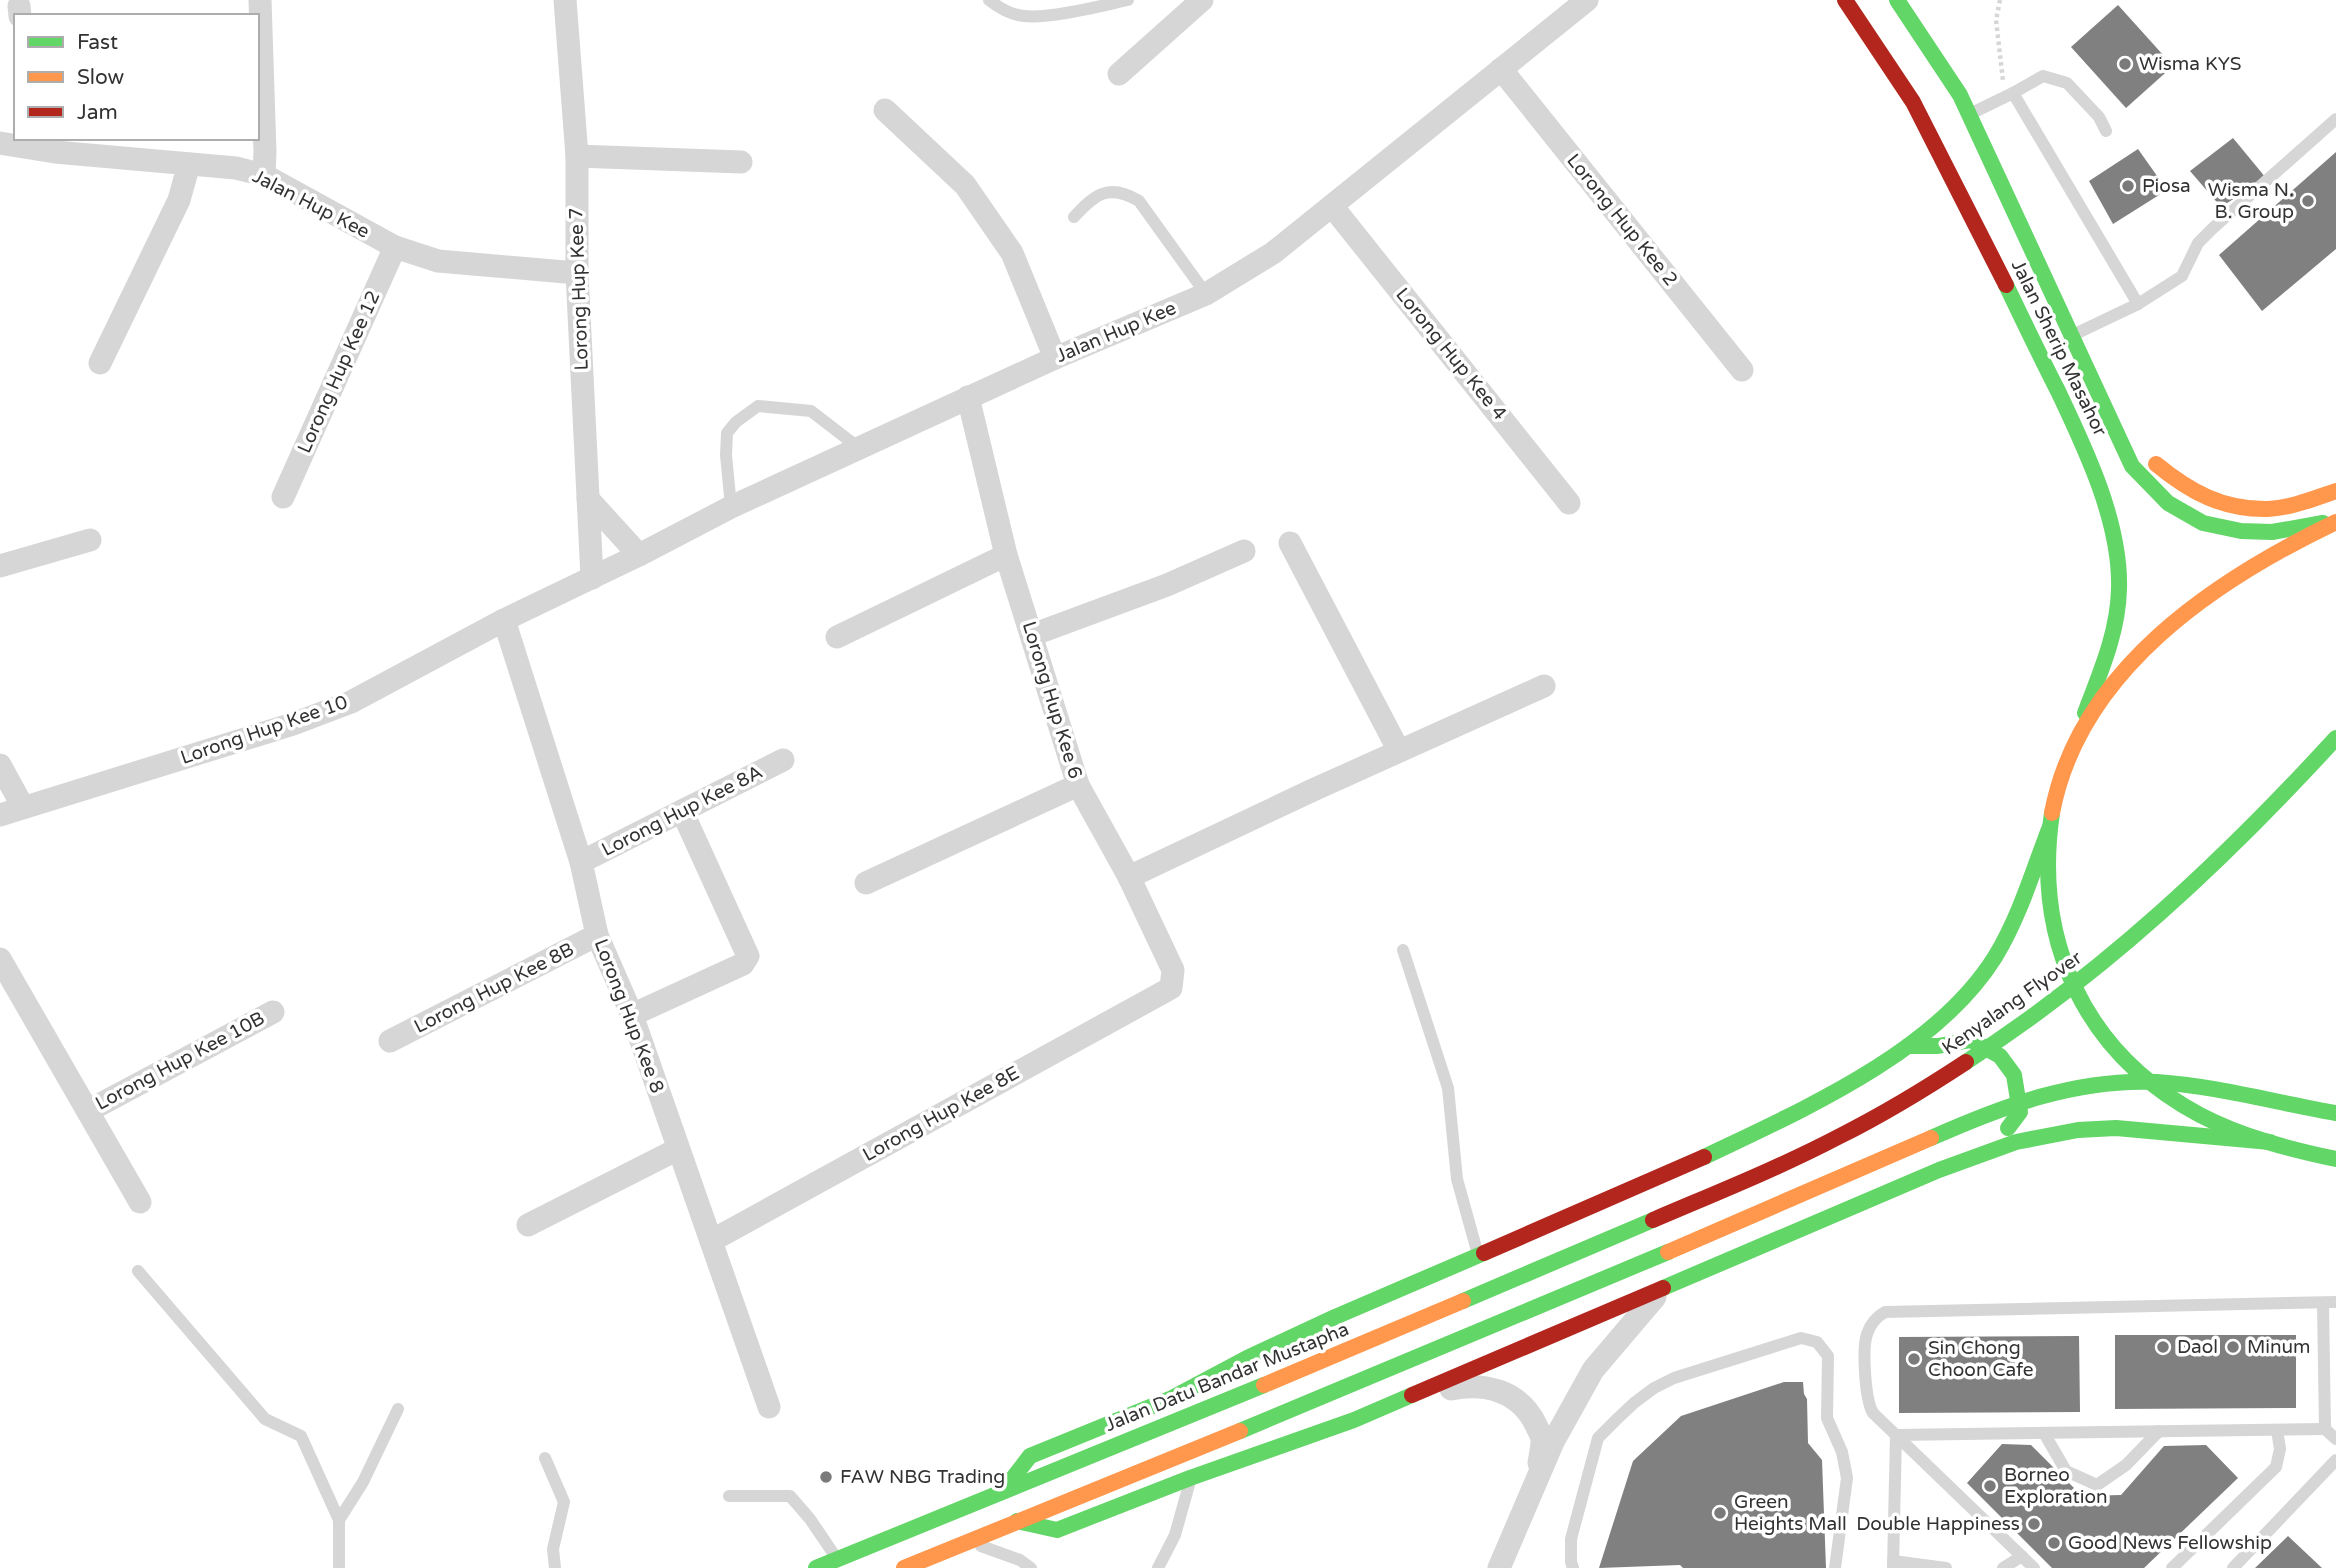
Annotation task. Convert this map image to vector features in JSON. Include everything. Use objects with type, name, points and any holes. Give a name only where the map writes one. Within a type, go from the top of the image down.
[{"type":"main road","name":"Jalan Sherip Masahor","points":[[1845,0],[1913,102],[2004,280],[2081,440],[2101,490],[2116,551],[2119,589],[2107,654],[2075,742]]},
{"type":"main road","name":"Jalan Sherip Masahor","points":[[1897,0],[1970,114],[2132,466],[2168,503],[2203,523],[2241,531],[2272,531],[2336,522]]},
{"type":"main road","points":[[2110,420],[2135,435]]},
{"type":"main road","points":[[2147,452],[2183,486],[2224,504],[2269,509],[2301,503],[2336,491]]},
{"type":"main road","points":[[2336,522],[2277,551],[2222,584],[2178,620],[2105,694],[2075,742],[2057,787],[2049,829],[2046,881],[2063,964],[2086,1014],[2107,1043],[2132,1067],[2166,1096],[2217,1123],[2270,1142],[2336,1159]]},
{"type":"main road","name":"Kenyalang Flyover","points":[[1653,1220],[1782,1164],[1863,1124],[1994,1045],[2093,973],[2168,909],[2240,841],[2336,738]]},
{"type":"main road","points":[[1003,1492],[1030,1456],[1159,1403],[1322,1322],[1696,1161],[1801,1111],[1861,1077],[1917,1040],[1963,997],[1994,957],[2021,903],[2049,829]]},
{"type":"main road","points":[[1908,1046],[1938,1046],[1971,1041],[2000,1056],[2014,1075],[2020,1111],[1993,1150]]},
{"type":"main road","points":[[904,1568],[1668,1252],[1971,1119],[2024,1099],[2074,1087],[2136,1081],[2179,1084],[2336,1113]]},
{"type":"main road","points":[[1017,1521],[1057,1530],[1191,1478],[1354,1420],[1939,1170],[2016,1142],[2067,1132],[2116,1128],[2270,1142]]},
{"type":"main road","name":"Jalan Datu Bandar Mustapha","points":[[816,1568],[1276,1380],[1653,1220]]},
{"type":"street","points":[[260,0],[264,175]]},
{"type":"street","name":"Lorong Hup Kee 7","points":[[565,0],[576,156],[576,273],[592,578]]},
{"type":"street","points":[[1119,74],[1202,0]]},
{"type":"street","name":"Jalan Hup Kee","points":[[592,578],[859,447],[1055,358],[1206,294],[1273,253],[1587,0]]},
{"type":"street","name":"Lorong Hup Kee 2","points":[[1501,69],[1742,370]]},
{"type":"street","points":[[885,110],[964,185],[1012,253],[1055,358]]},
{"type":"street","name":"Jalan Hup Kee","points":[[0,143],[28,143],[236,168],[264,175],[396,247],[439,261],[576,273]]},
{"type":"street","points":[[576,156],[741,162]]},
{"type":"street","points":[[100,363],[179,200],[189,164]]},
{"type":"street","name":"Lorong Hup Kee 4","points":[[1332,205],[1570,503]]},
{"type":"street","name":"Lorong Hup Kee 12","points":[[283,497],[396,247]]},
{"type":"street","name":"Lorong Hup Kee 6","points":[[968,397],[1006,555],[1078,785],[1129,877],[1173,970],[1171,988]]},
{"type":"street","points":[[588,499],[639,555]]},
{"type":"street","points":[[0,566],[90,540]]},
{"type":"street","points":[[1290,543],[1399,751]]},
{"type":"street","points":[[1032,635],[1167,585],[1244,551]]},
{"type":"street","points":[[836,637],[1006,555]]},
{"type":"street","name":"Lorong Hup Kee 10","points":[[0,815],[293,724],[351,702],[504,620],[592,578]]},
{"type":"street","name":"Lorong Hup Kee 8","points":[[504,620],[581,862],[597,935],[632,1015],[769,1407]]},
{"type":"street","points":[[1129,877],[1544,686]]},
{"type":"street","name":"Lorong Hup Kee 8A","points":[[581,862],[783,760]]},
{"type":"street","points":[[0,765],[23,807]]},
{"type":"street","points":[[866,883],[1078,785]]},
{"type":"street","points":[[632,1015],[743,964],[748,956],[682,811]]},
{"type":"street","name":"Lorong Hup Kee 8B","points":[[390,1041],[597,935]]},
{"type":"street","points":[[0,959],[140,1202]]},
{"type":"street","name":"Lorong Hup Kee 8E","points":[[711,1241],[1171,988]]},
{"type":"street","name":"Lorong Hup Kee 10B","points":[[88,1111],[273,1012]]},
{"type":"street","points":[[528,1224],[678,1149]]},
{"type":"street","points":[[1499,1568],[1538,1473],[1593,1370],[1665,1287]]},
{"type":"street","points":[[1410,1397],[1464,1387],[1485,1387],[1506,1393],[1522,1404],[1542,1438],[1538,1473]]},
{"type":"lane","points":[[989,0],[1021,16],[1070,11],[1128,0]]},
{"type":"lane","points":[[1970,114],[2043,76],[2067,83],[2099,117],[2106,131]]},
{"type":"lane","points":[[2009,96],[2138,304]]},
{"type":"lane","points":[[2072,336],[2138,304],[2182,276],[2198,243],[2336,119]]},
{"type":"lane","points":[[1074,217],[1091,198],[1110,191],[1127,194],[1139,201],[1206,294]]},
{"type":"lane","points":[[732,507],[726,455],[727,433],[736,422],[758,406],[811,411],[859,447]]},
{"type":"lane","points":[[1403,950],[1448,1088],[1457,1179],[1479,1255]]},
{"type":"lane","points":[[138,1271],[264,1419],[301,1436],[339,1520],[339,1568]]},
{"type":"lane","points":[[2034,1568],[1873,1413],[1866,1394],[1866,1337],[1877,1317],[1885,1312],[2330,1302],[2325,1429]]},
{"type":"lane","points":[[1573,1568],[1571,1539],[1598,1438],[1634,1403],[1654,1388],[1674,1378],[1801,1338],[1817,1342],[1828,1356],[1827,1418],[1846,1464],[1847,1478],[1835,1568]]},
{"type":"lane","points":[[339,1520],[363,1482],[398,1409]]},
{"type":"lane","points":[[1896,1435],[2325,1429],[2336,1439]]},
{"type":"lane","points":[[2172,1568],[2276,1467],[2280,1449],[2277,1430]]},
{"type":"lane","points":[[2043,1433],[2066,1471],[2097,1485],[2126,1465],[2159,1431]]},
{"type":"lane","points":[[1896,1435],[1893,1564],[1946,1568]]},
{"type":"lane","points":[[545,1458],[564,1502],[553,1549],[555,1568]]},
{"type":"lane","points":[[2233,1568],[2336,1460]]},
{"type":"lane","points":[[1158,1568],[1175,1535],[1191,1478]]},
{"type":"lane","points":[[729,1496],[790,1496],[810,1519],[837,1559]]},
{"type":"lane","points":[[969,1542],[1020,1560],[1031,1568]]},
{"type":"lane","points":[[2003,1568],[2022,1556]]},
{"type":"path","points":[[2000,0],[1996,20],[2009,96]]},
{"type":"building","points":[[2118,5],[2173,66],[2126,108],[2071,47]]},
{"type":"building","points":[[2233,138],[2266,178],[2221,207],[2190,171]]},
{"type":"building","name":"Piosa","points":[[2138,149],[2167,190],[2113,224],[2089,181]]},
{"type":"building","name":"Wisma N. B. Group","points":[[2336,152],[2336,249],[2262,311],[2219,255]]},
{"type":"building","points":[[2115,1335],[2296,1335],[2296,1408],[2115,1409]]},
{"type":"building","points":[[2079,1336],[2080,1412],[1899,1413],[1899,1337]]},
{"type":"building","name":"Green Heights Mall","points":[[1784,1382],[1803,1382],[1807,1399],[1808,1443],[1822,1460],[1826,1568],[1683,1568],[1680,1565],[1599,1568],[1633,1461],[1681,1416]]},
{"type":"building","points":[[2002,1444],[2031,1445],[2082,1496],[2121,1495],[2164,1446],[2206,1445],[2238,1478],[2144,1568],[2052,1568],[1967,1483]]},
{"type":"building","points":[[2288,1536],[2322,1568],[2255,1568]]},
{"type":"traffic: fast","points":[[1897,0],[1960,95],[2132,466],[2168,503],[2203,523],[2241,531],[2272,532],[2323,523]]},
{"type":"traffic: fast","points":[[2006,285],[2080,438],[2100,487],[2114,539],[2118,564],[2118,605],[2107,652],[2085,713]]},
{"type":"traffic: fast","points":[[1966,1062],[2067,991],[2161,912],[2250,827],[2336,738]]},
{"type":"traffic: fast","points":[[2052,813],[2048,860],[2051,905],[2060,948],[2075,989],[2097,1026],[2125,1060],[2160,1089],[2200,1115],[2266,1142],[2336,1159]]},
{"type":"traffic: fast","points":[[1704,1157],[1864,1075],[1938,1022],[1969,991],[2004,942],[2049,829]]},
{"type":"traffic: fast","points":[[1908,1046],[1938,1046],[1971,1040],[2000,1056],[2014,1075],[2020,1112],[2008,1128]]},
{"type":"traffic: fast","points":[[1931,1138],[1985,1115],[2041,1096],[2127,1082],[2202,1087],[2336,1113]]},
{"type":"traffic: fast","points":[[1663,1288],[1939,1170],[2016,1142],[2078,1130],[2116,1128],[2270,1142]]},
{"type":"traffic: fast","points":[[1463,1301],[1653,1220]]},
{"type":"traffic: fast","points":[[1240,1431],[1668,1252]]},
{"type":"traffic: fast","points":[[1003,1491],[1030,1456],[1170,1399],[1247,1358],[1335,1317],[1484,1253]]},
{"type":"traffic: fast","points":[[816,1568],[1264,1385]]},
{"type":"traffic: fast","points":[[1017,1521],[1057,1530],[1190,1478],[1354,1420],[1412,1395]]},
{"type":"traffic: slow","points":[[2156,464],[2195,491],[2222,503],[2252,509],[2277,508],[2336,491]]},
{"type":"traffic: slow","points":[[2052,813],[2067,762],[2091,715],[2122,673],[2159,636],[2200,602],[2244,572],[2336,522]]},
{"type":"traffic: slow","points":[[1668,1252],[1931,1138]]},
{"type":"traffic: slow","points":[[1264,1385],[1463,1301]]},
{"type":"traffic: slow","points":[[904,1568],[1240,1431]]},
{"type":"traffic: jam","points":[[1845,0],[1913,102],[2006,285]]},
{"type":"traffic: jam","points":[[1653,1220],[1817,1148],[1888,1110],[1966,1062]]},
{"type":"traffic: jam","points":[[1484,1253],[1704,1157]]},
{"type":"traffic: jam","points":[[1412,1395],[1663,1288]]},
{"type":"place","name":"Wisma KYS","points":[[2125,64]]},
{"type":"place","name":"Piosa","points":[[2128,186]]},
{"type":"place","name":"Wisma N. B. Group","points":[[2308,201]]},
{"type":"place","name":"Daol","points":[[2163,1347]]},
{"type":"place","name":"Minum","points":[[2233,1347]]},
{"type":"place","name":"Sin Chong Choon Cafe","points":[[1914,1359]]},
{"type":"place","name":"FAW NBG Trading","points":[[826,1477]]},
{"type":"place","name":"Borneo Exploration","points":[[1990,1486]]},
{"type":"place","name":"Green Heights Mall","points":[[1720,1513]]},
{"type":"place","name":"Double Happiness","points":[[2034,1524]]},
{"type":"place","name":"Good News Fellowship","points":[[2054,1543]]}]
